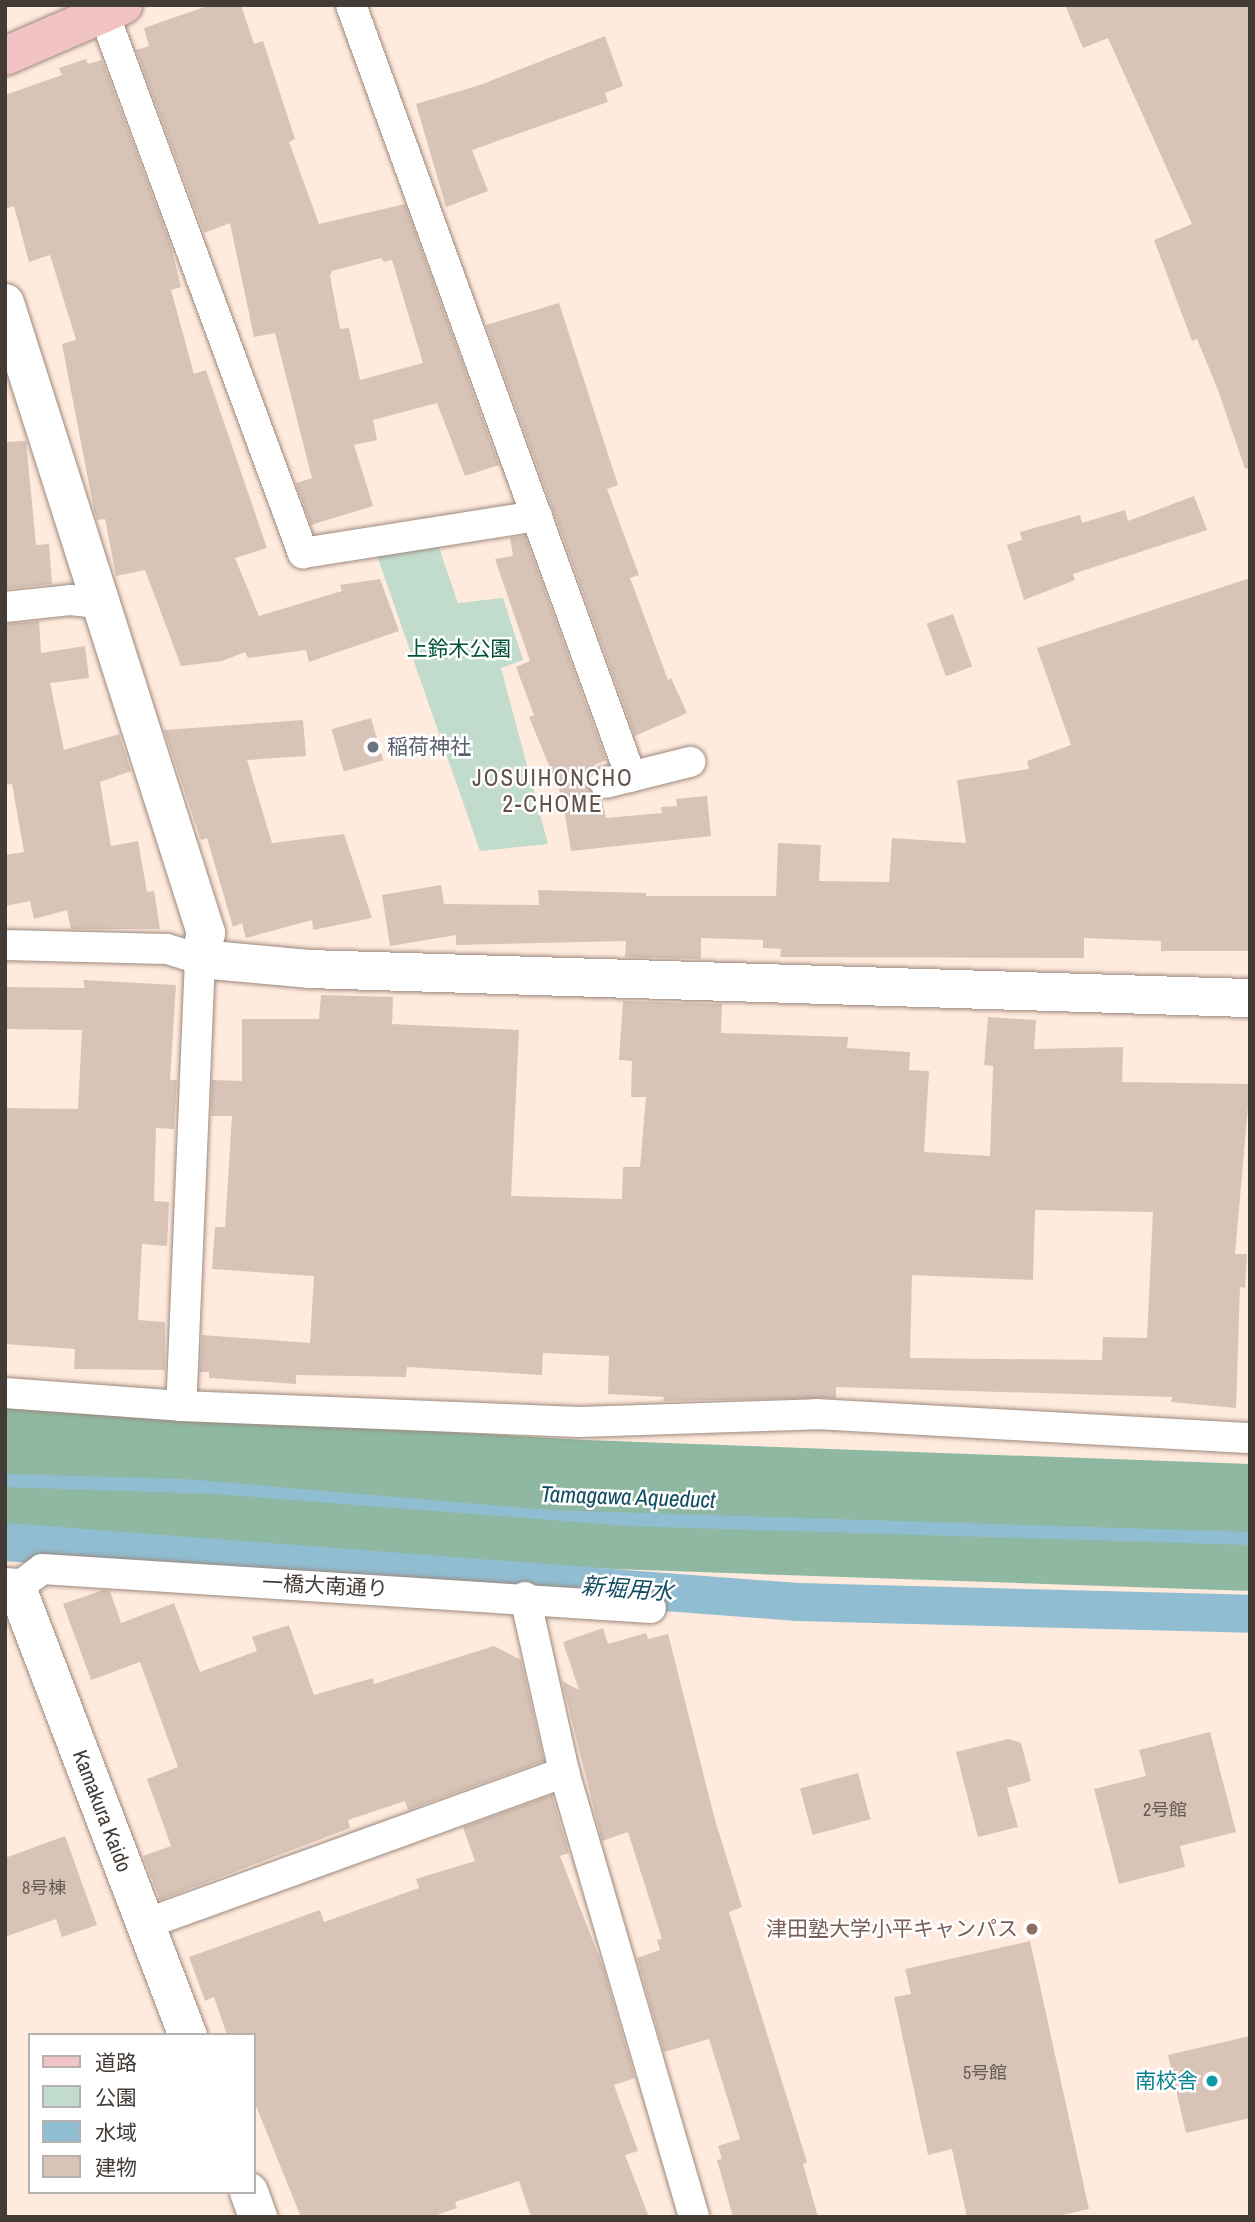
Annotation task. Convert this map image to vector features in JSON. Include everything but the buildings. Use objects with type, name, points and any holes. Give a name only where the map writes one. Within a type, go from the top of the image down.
[{"type":"main road","points":[[5,55],[113,9]]},
{"type":"street","points":[[351,5],[537,516],[618,780],[690,762]]},
{"type":"street","points":[[113,9],[303,553],[537,516]]},
{"type":"street","points":[[5,303],[13,356],[101,603],[206,933],[200,959],[181,1406]]},
{"type":"street","points":[[5,607],[70,600],[101,603]]},
{"type":"street","points":[[5,945],[167,949],[200,959],[309,969],[1250,998]]},
{"type":"street","points":[[5,1393],[181,1406],[580,1422],[817,1414],[1250,1438]]},
{"type":"street","name":"一橋大南通り","points":[[11,1588],[42,1569],[525,1597],[650,1608]]},
{"type":"street","name":"Kamakura Kaido","points":[[11,1588],[187,2033]]},
{"type":"street","points":[[525,1597],[564,1772],[694,2217]]},
{"type":"street","points":[[145,1924],[564,1772]]},
{"type":"street","points":[[250,2194],[258,2217]]},
{"type":"green space","name":"上鈴木公園","points":[[436,539],[458,603],[503,598],[523,660],[501,668],[548,844],[480,851],[375,550]]},
{"type":"green space","points":[[5,1406],[585,1440],[1250,1464],[1250,1591],[5,1548]]},
{"type":"water","points":[[5,1474],[185,1479],[549,1510],[1250,1532],[1250,1545],[629,1526],[216,1494],[5,1487]]},
{"type":"waterway","name":"新堀用水","points":[[5,1542],[798,1602],[1250,1614]]},
{"type":"place","name":"稲荷神社","points":[[373,747]]},
{"type":"place","name":"津田塾大学小平キャンパス","points":[[1032,1929]]},
{"type":"place","name":"南校舎","points":[[1212,2081]]},
{"type":"district","name":"JOSUIHONCHO 2-CHOME","points":[[553,791]]},
{"type":"water label","name":"Tamagawa Aqueduct","points":[[628,1497]]}]
